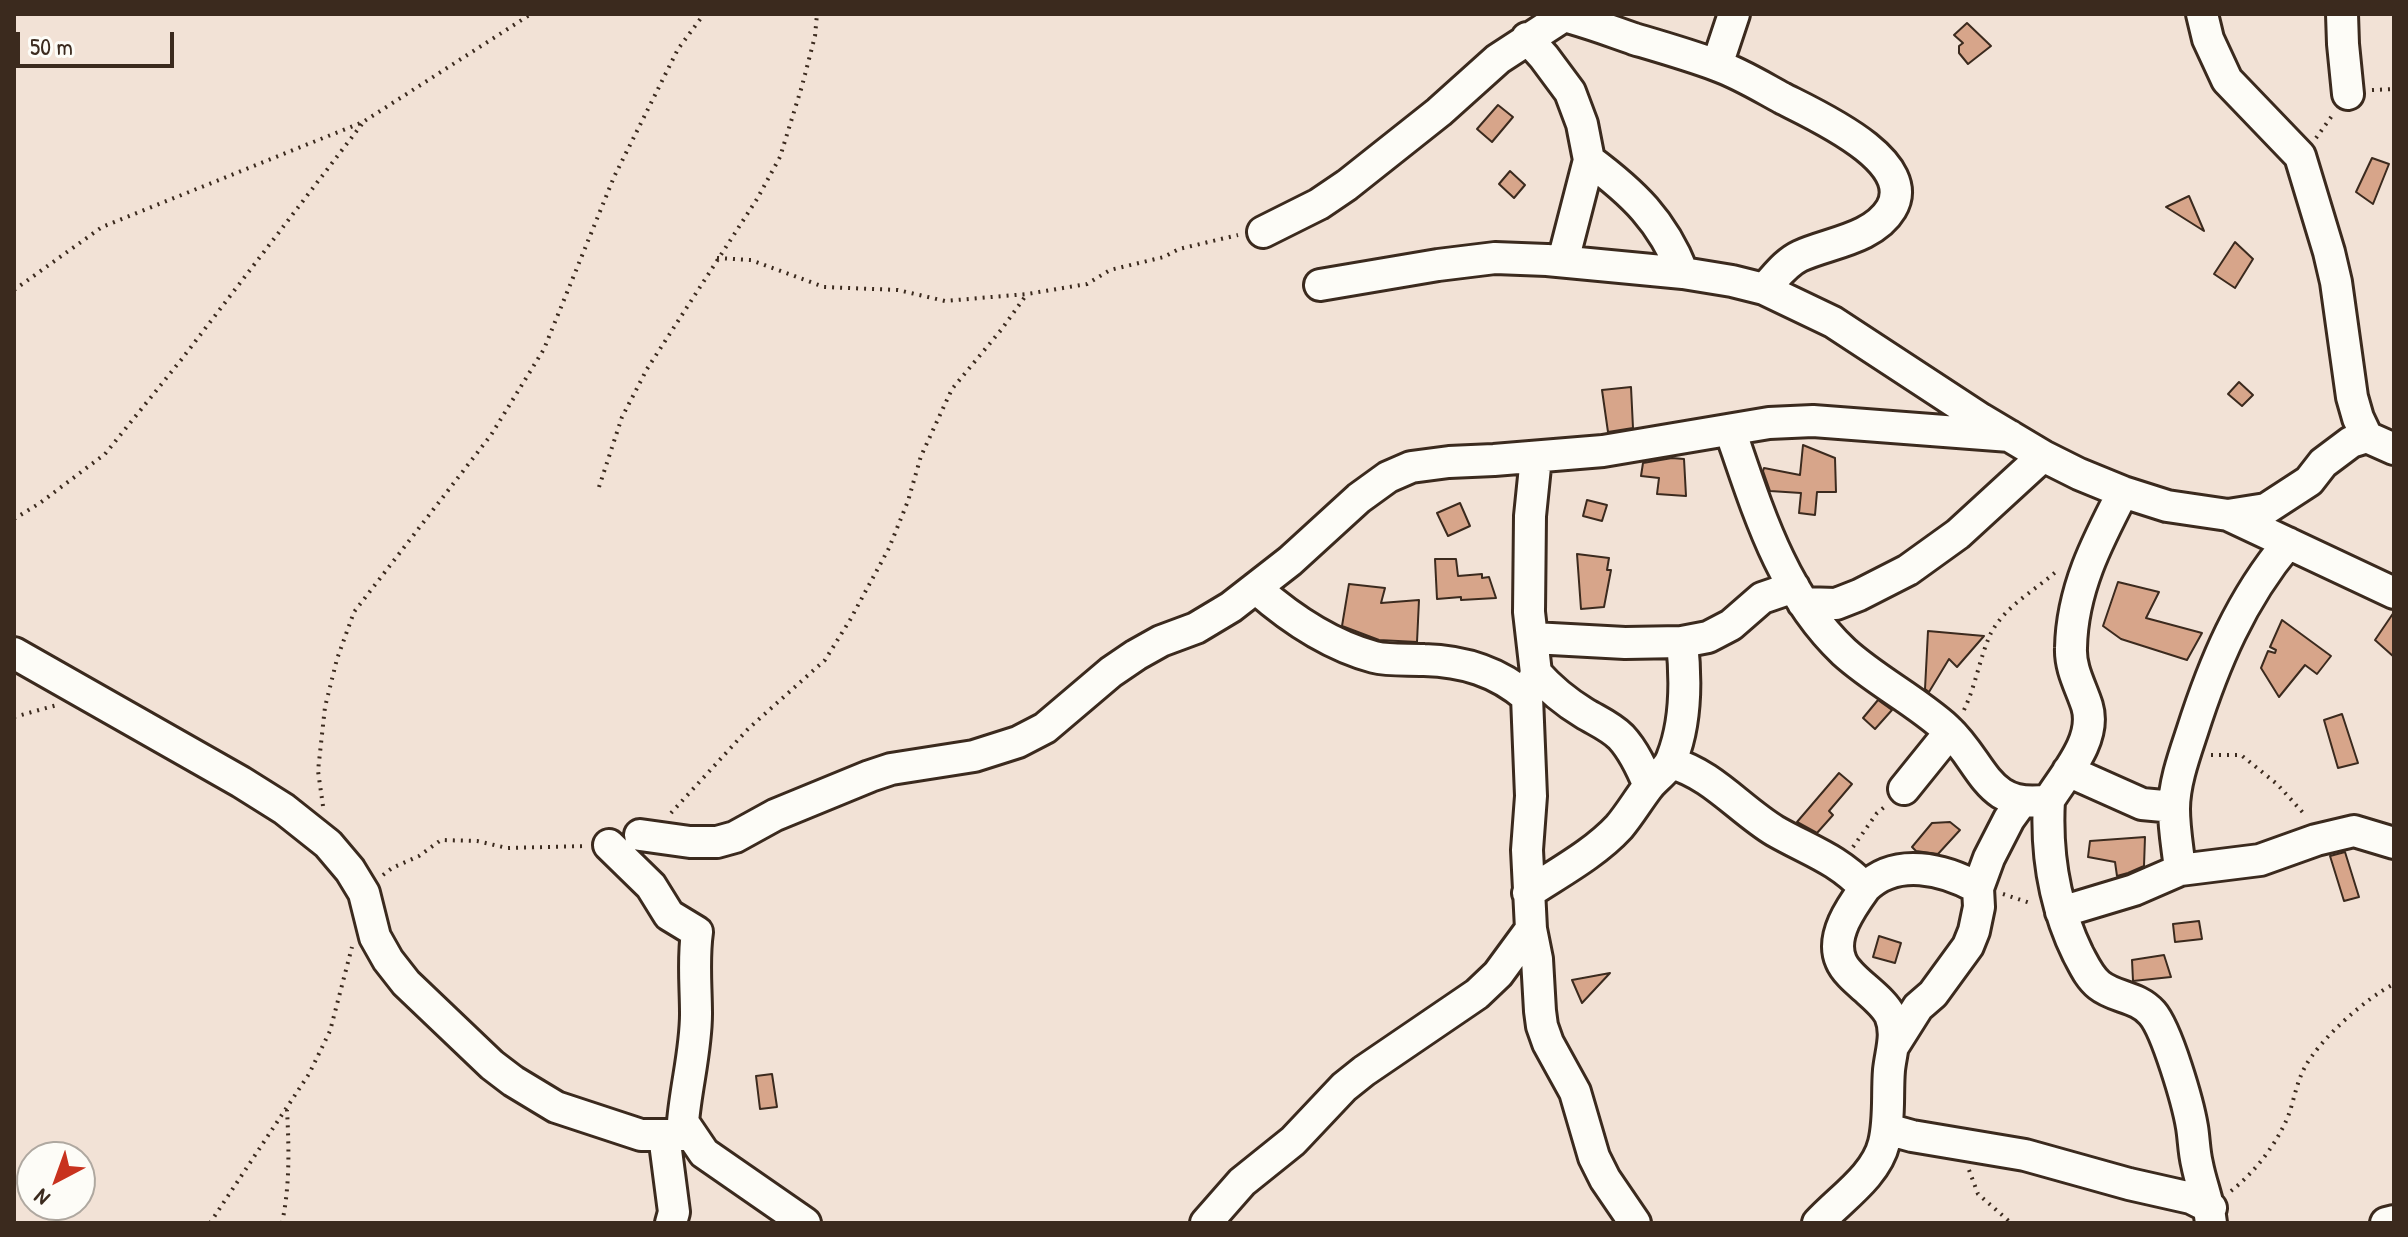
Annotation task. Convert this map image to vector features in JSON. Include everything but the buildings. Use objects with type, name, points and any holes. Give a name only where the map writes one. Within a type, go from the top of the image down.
[{"type":"street","points":[[1717,65],[1734,14]]},
{"type":"street","points":[[2202,14],[2208,39],[2227,80],[2300,156],[2336,282],[2352,397],[2358,418],[2387,445]]},
{"type":"street","points":[[2342,14],[2348,94]]},
{"type":"street","points":[[1263,232],[1319,204],[1347,185],[1428,121],[1498,59],[1564,15],[1717,65],[1819,117],[1879,158],[1891,174],[1895,191],[1892,207],[1880,223],[1838,245],[1799,257],[1764,289]]},
{"type":"street","points":[[1527,38],[1570,92],[1582,124],[1589,160],[1563,261]]},
{"type":"street","points":[[1589,160],[1624,186],[1650,214],[1674,250],[1683,273]]},
{"type":"street","points":[[1320,285],[1495,258],[1563,261],[1683,273],[1764,289],[1833,322],[2043,456],[2123,492],[2167,506],[2228,515],[2394,593]]},
{"type":"street","points":[[640,835],[690,842],[717,842],[735,837],[775,815],[891,769],[974,756],[1018,742],[1045,728],[1136,655],[1161,641],[1196,628],[1257,589],[1359,498],[1388,477],[1411,467],[1603,451],[1769,423],[1813,421],[2010,436]]},
{"type":"street","points":[[1730,430],[1785,572],[1830,638],[1858,664],[1920,706],[1950,732],[1987,782],[2008,797],[2036,800]]},
{"type":"street","points":[[2228,515],[2266,509],[2309,481],[2323,463],[2351,442],[2387,445]]},
{"type":"street","points":[[1533,638],[1613,643],[1682,642],[1721,631],[1762,598],[1798,595],[1836,604],[1908,570],[1958,534],[2043,456]]},
{"type":"street","points":[[1536,457],[1530,516],[1529,612],[1533,638],[1531,796],[1527,850],[1531,929],[1537,959],[1542,1026],[1575,1092],[1594,1157],[1635,1223]]},
{"type":"street","points":[[1894,1045],[1918,1007],[1933,994],[1968,946],[1979,907],[1978,888],[2009,819],[2068,771],[2084,744],[2090,728],[2087,706],[2073,670],[2071,650],[2077,600],[2095,546],[2123,492]]},
{"type":"street","points":[[2180,870],[2174,807],[2185,753],[2208,683],[2246,600],[2288,543]]},
{"type":"street","points":[[1257,589],[1292,619],[1348,648],[1377,657],[1477,667],[1553,692],[1620,736],[1631,749],[1649,786]]},
{"type":"street","points":[[1528,893],[1600,844],[1671,763],[1678,744],[1685,672],[1682,642]]},
{"type":"street","points":[[14,653],[241,782],[284,809],[328,844],[350,870],[366,905],[375,937],[388,960],[406,983],[513,1081],[546,1101],[580,1116],[641,1135],[677,1135],[805,1223]]},
{"type":"street","points":[[1904,789],[1950,732]]},
{"type":"street","points":[[1671,763],[1694,772],[1777,832],[1838,863],[1865,888]]},
{"type":"street","points":[[2068,771],[2142,804],[2174,807]]},
{"type":"street","points":[[2036,800],[2048,821],[2050,856],[2061,912],[2084,966],[2095,982],[2108,991],[2137,1000],[2152,1013],[2164,1032],[2192,1125],[2196,1164],[2211,1215]]},
{"type":"street","points":[[2061,912],[2134,890],[2180,870],[2260,860],[2316,840],[2354,831],[2394,843]]},
{"type":"street","points":[[609,845],[651,886],[669,915],[697,932],[693,973],[696,1014],[694,1048],[683,1122],[677,1135],[671,1223]]},
{"type":"street","points":[[1818,1223],[1875,1163],[1887,1129],[1894,1028],[1888,1011],[1840,961],[1840,935],[1845,920],[1865,888],[1887,872],[1912,869],[1946,874],[1978,888]]},
{"type":"street","points":[[1206,1223],[1242,1182],[1293,1141],[1344,1087],[1477,994],[1498,974],[1531,929]]},
{"type":"street","points":[[1887,1129],[2025,1155],[2191,1198],[2211,1215]]},
{"type":"street","points":[[2386,1223],[2394,1221]]},
{"type":"path","points":[[14,290],[102,227],[363,122],[531,14]]},
{"type":"path","points":[[328,844],[318,771],[325,707],[337,659],[354,612],[491,435],[544,349],[614,177],[678,49],[704,14]]},
{"type":"path","points":[[599,487],[622,417],[647,369],[757,199],[780,157],[815,36],[817,14]]},
{"type":"path","points":[[14,519],[105,454],[363,122]]},
{"type":"path","points":[[717,258],[751,260],[824,287],[898,290],[945,301],[1027,294],[1087,284],[1110,270],[1164,257],[1179,249],[1263,232]]},
{"type":"path","points":[[640,835],[669,816],[748,729],[825,660],[889,548],[908,501],[921,456],[952,389],[1027,294]]},
{"type":"path","points":[[1950,732],[1969,699],[1995,627],[2017,601],[2063,566]]},
{"type":"path","points":[[2185,753],[2241,755],[2263,771],[2302,810],[2316,832],[2316,840]]},
{"type":"path","points":[[1838,863],[1856,844],[1877,813],[1904,789]]},
{"type":"path","points":[[210,1223],[309,1074],[330,1031],[366,905],[392,868],[419,856],[441,840],[477,841],[507,848],[609,845]]},
{"type":"path","points":[[1978,888],[2061,912]]},
{"type":"path","points":[[2211,1215],[2249,1176],[2269,1149],[2286,1120],[2302,1074],[2320,1043],[2394,984]]},
{"type":"path","points":[[282,1223],[289,1147],[287,1108]]},
{"type":"path","points":[[1957,1142],[1978,1194],[2011,1223]]}]
